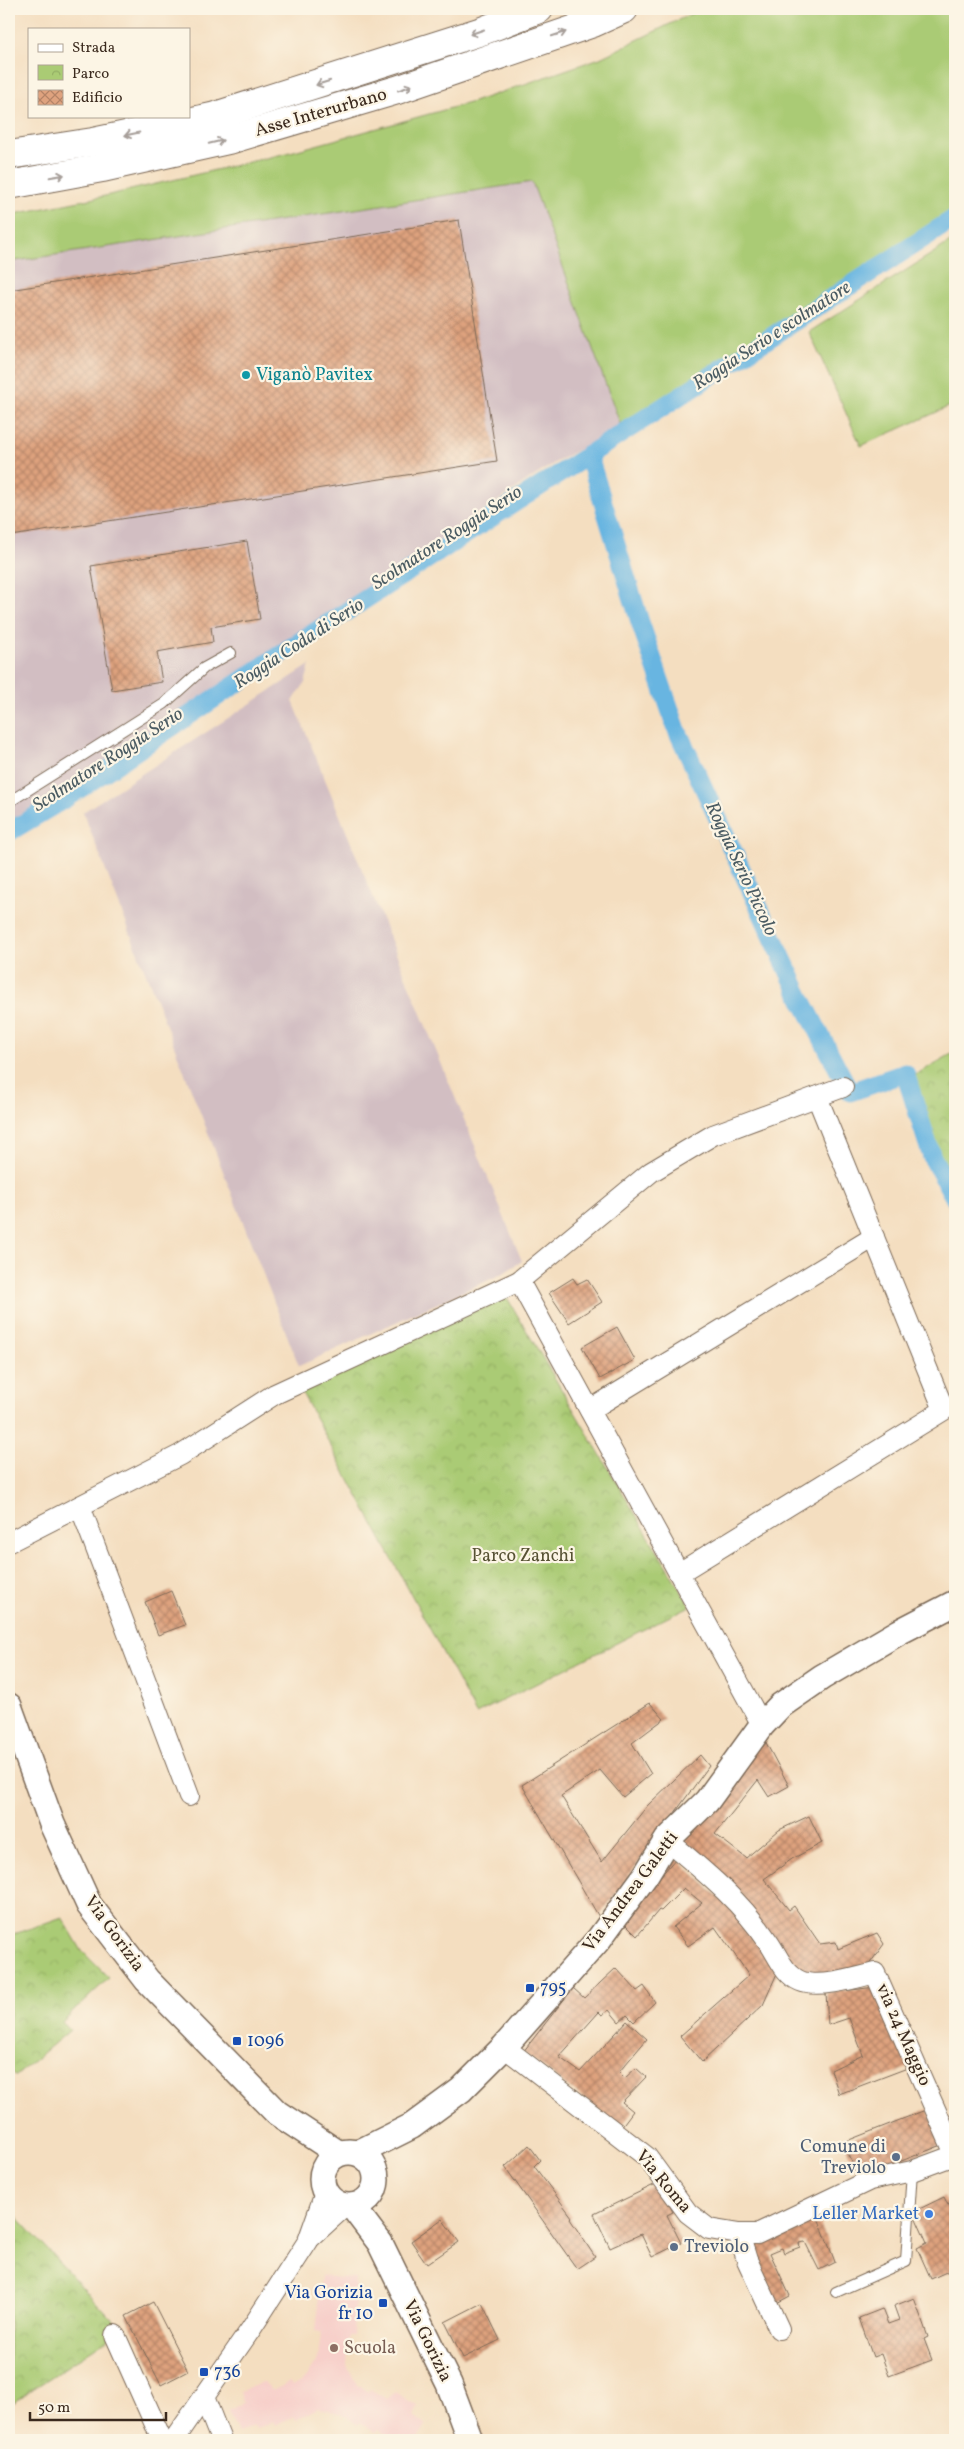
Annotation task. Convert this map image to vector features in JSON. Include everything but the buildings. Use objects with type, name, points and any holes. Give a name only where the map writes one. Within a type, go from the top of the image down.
[{"type":"highway","name":"Asse Interurbano","points":[[9,155],[93,142],[212,117],[482,31],[539,9]]},
{"type":"highway","name":"Asse Interurbano","points":[[9,185],[102,168],[232,139],[398,90],[593,23],[624,9]]},
{"type":"street","points":[[9,1542],[180,1456],[275,1394],[519,1282],[651,1172],[713,1135],[843,1087]]},
{"type":"street","points":[[679,1573],[944,1410],[817,1097]]},
{"type":"street","points":[[590,1410],[874,1237]]},
{"type":"street","points":[[519,1282],[762,1724]]},
{"type":"street","points":[[80,1506],[189,1796]]},
{"type":"street","name":"Via Andrea Galetti","points":[[348,2153],[412,2126],[461,2090],[504,2047],[599,1939],[645,1876],[667,1840],[707,1801],[762,1724],[780,1706],[822,1678],[900,1632],[955,1603]]},
{"type":"street","name":"Via Gorizia","points":[[9,1706],[52,1824],[89,1905],[147,1980],[276,2113],[348,2153],[366,2157],[375,2171]]},
{"type":"street","name":"via 24 Maggio","points":[[667,1840],[732,1895],[769,1943],[785,1970],[800,1981],[836,1983],[875,1973],[955,2154]]},
{"type":"street","name":"Via Roma","points":[[504,2047],[647,2157],[688,2213],[709,2229],[739,2234],[757,2234],[870,2180],[912,2171],[955,2154]]},
{"type":"street","name":"Via Gorizia","points":[[286,2119],[380,2243],[448,2384],[470,2440]]},
{"type":"street","name":"Via Andrea Galetti","points":[[375,2171],[412,2126]]},
{"type":"street","points":[[343,2195],[326,2162],[348,2153]]},
{"type":"street","points":[[174,2440],[251,2329],[308,2240],[343,2195],[376,2180],[375,2171]]},
{"type":"street","points":[[739,2234],[747,2260],[779,2329]]},
{"type":"street","points":[[114,2335],[162,2440]]},
{"type":"street","points":[[204,2397],[221,2440]]},
{"type":"lane","points":[[9,802],[164,704],[204,668],[231,653]]},
{"type":"lane","points":[[836,2292],[906,2262],[912,2171]]},
{"type":"shaded area","points":[[533,181],[621,426],[556,462],[58,792],[9,821],[9,262]]},
{"type":"shaded area","points":[[310,665],[305,683],[293,701],[522,1261],[502,1274],[299,1366],[83,812]]},
{"type":"shaded area","name":"Scuola","points":[[321,2276],[356,2279],[353,2336],[349,2336],[347,2365],[357,2385],[368,2392],[370,2389],[386,2399],[396,2392],[418,2406],[414,2416],[426,2425],[417,2440],[399,2438],[393,2440],[378,2430],[375,2433],[360,2422],[358,2425],[339,2412],[318,2408],[296,2419],[294,2415],[276,2425],[274,2421],[256,2429],[254,2425],[238,2433],[228,2411],[243,2403],[240,2392],[263,2382],[272,2391],[290,2382],[292,2386],[304,2380],[318,2359],[321,2332],[315,2331]]},
{"type":"green space","points":[[701,9],[955,9],[955,208],[621,426],[532,182],[9,262],[9,215],[105,196],[283,154],[473,102],[600,58]]},
{"type":"green space","points":[[955,239],[955,404],[861,446],[809,332]]},
{"type":"green space","points":[[955,1052],[955,1187],[939,1158],[913,1076]]},
{"type":"green space","name":"Parco Zanchi","points":[[506,1296],[690,1606],[476,1714],[301,1391]]},
{"type":"green space","points":[[62,1917],[82,1951],[109,1978],[62,2022],[70,2030],[16,2076],[9,2069],[9,1936]]},
{"type":"green space","points":[[9,2208],[118,2326],[108,2339],[9,2405]]},
{"type":"waterway","name":"Roggia Coda di Serio","points":[[9,832],[66,798],[287,650],[955,218]]},
{"type":"waterway","name":"Roggia Serio Piccolo","points":[[588,454],[640,622],[677,730],[799,994],[850,1092],[905,1073],[932,1157],[955,1199]]},
{"type":"place","name":"Viganò Pavitex","points":[[246,375]]},
{"type":"place","name":"795","points":[[530,1988]]},
{"type":"place","name":"1096","points":[[237,2041]]},
{"type":"place","name":"Comune di Treviolo","points":[[896,2157]]},
{"type":"place","name":"Leller Market","points":[[929,2214]]},
{"type":"place","name":"Treviolo","points":[[674,2247]]},
{"type":"place","name":"Via Gorizia fr 10","points":[[383,2303]]},
{"type":"place","name":"Scuola","points":[[334,2348]]},
{"type":"place","name":"736","points":[[204,2372]]},
{"type":"water label","name":"Roggia Serio e scolmatore","points":[[772,336]]},
{"type":"water label","name":"Scolmatore Roggia Serio","points":[[447,538]]},
{"type":"water label","name":"Scolmatore Roggia Serio","points":[[108,760]]}]
